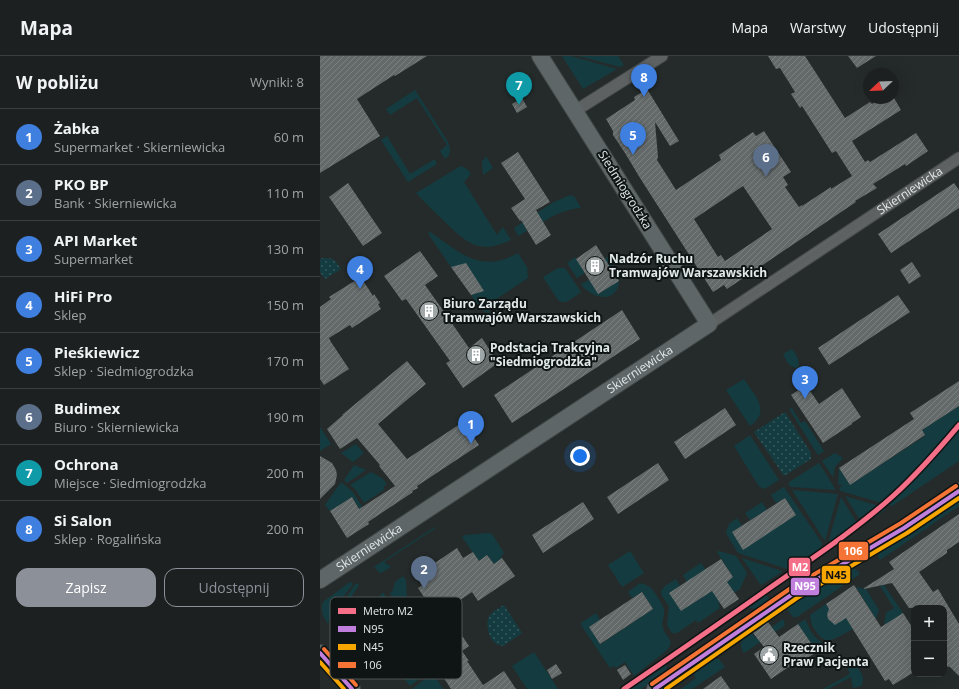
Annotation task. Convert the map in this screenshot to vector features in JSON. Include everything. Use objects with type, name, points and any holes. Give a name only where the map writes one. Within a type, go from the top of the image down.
[{"type":"street","name":"Siedmiogrodzka","points":[[540,56],[709,324]]},
{"type":"street","points":[[575,110],[662,56]]},
{"type":"street","name":"Skierniewicka","points":[[320,580],[959,158]]},
{"type":"street","points":[[655,689],[794,593],[904,528],[959,491]]},
{"type":"street","points":[[320,653],[330,664]]},
{"type":"street","points":[[343,679],[352,689]]},
{"type":"shaded area","points":[[562,56],[571,56],[617,69],[583,89]]},
{"type":"shaded area","points":[[578,56],[618,56],[624,65],[620,67]]},
{"type":"shaded area","points":[[415,90],[448,142],[450,152],[445,159],[440,151],[447,145],[417,98],[390,115],[386,109]]},
{"type":"shaded area","points":[[387,136],[410,174],[433,160],[435,160],[437,164],[408,182],[381,140]]},
{"type":"shaded area","points":[[486,156],[493,168],[483,175],[482,162]]},
{"type":"shaded area","points":[[461,166],[467,169],[471,174],[464,182],[497,235],[503,227],[511,240],[500,244],[483,247],[469,242],[455,231],[416,193]]},
{"type":"shaded area","points":[[570,195],[574,196],[581,208],[561,212],[543,222],[541,218],[525,227],[527,231],[518,236],[514,228],[552,203]]},
{"type":"shaded area","points":[[430,232],[461,253],[482,261],[493,262],[505,259],[518,253],[527,267],[528,278],[486,306],[490,313],[485,312],[480,308],[471,295],[483,291],[451,267],[428,233]]},
{"type":"shaded area","points":[[575,257],[585,273],[577,278],[567,263]]},
{"type":"shaded area","points":[[607,257],[620,278],[619,286],[613,294],[604,297],[588,292],[581,284],[589,280],[599,294],[618,281],[604,259]]},
{"type":"shaded area","points":[[322,258],[329,258],[333,260],[341,269],[325,279],[320,272],[320,260]]},
{"type":"shaded area","points":[[558,268],[565,268],[581,292],[564,302],[558,300],[543,277]]},
{"type":"shaded area","points":[[792,349],[798,361],[799,366],[796,368],[790,365],[783,354]]},
{"type":"shaded area","points":[[744,379],[756,397],[760,409],[760,415],[750,426],[726,390]]},
{"type":"shaded area","points":[[959,406],[959,461],[892,506],[841,491],[839,488],[842,486],[840,484],[838,485],[839,468],[850,485],[925,436],[922,430]]},
{"type":"shaded area","points":[[792,408],[801,423],[805,421],[824,451],[818,455],[789,409]]},
{"type":"shaded area","points":[[785,412],[811,453],[811,459],[784,476],[754,432]]},
{"type":"shaded area","points":[[320,427],[331,444],[320,451]]},
{"type":"shaded area","points":[[750,435],[779,480],[765,489],[758,485],[734,446]]},
{"type":"shaded area","points":[[356,444],[364,453],[353,462],[341,453]]},
{"type":"shaded area","points":[[835,453],[843,458],[835,467],[833,477],[822,461]]},
{"type":"shaded area","points":[[819,463],[836,490],[789,486],[789,482]]},
{"type":"shaded area","points":[[354,465],[366,470],[347,483],[344,480]]},
{"type":"shaded area","points":[[371,472],[382,478],[387,484],[383,487],[385,489],[364,503],[355,489],[350,485]]},
{"type":"shaded area","points":[[341,482],[353,492],[363,508],[360,509],[352,497],[330,511],[325,505]]},
{"type":"shaded area","points":[[784,487],[822,543],[821,548],[787,569],[738,553],[726,531],[729,524],[737,518],[742,526],[732,532],[743,549],[796,515],[785,498],[776,503],[771,495]]},
{"type":"shaded area","points":[[792,490],[838,494],[825,541]]},
{"type":"shaded area","points":[[845,496],[886,508],[864,524]]},
{"type":"shaded area","points":[[841,497],[858,527],[828,543]]},
{"type":"shaded area","points":[[959,500],[959,506],[880,560],[878,556],[880,552]]},
{"type":"shaded area","points":[[762,502],[767,510],[750,520],[745,513]]},
{"type":"shaded area","points":[[435,527],[436,528],[384,562],[391,567],[380,573],[374,567]]},
{"type":"shaded area","points":[[492,534],[504,553],[501,556],[502,558],[494,564],[487,555],[479,561],[462,537],[465,535]]},
{"type":"shaded area","points":[[630,551],[644,573],[622,587],[608,565]]},
{"type":"shaded area","points":[[719,551],[736,556],[747,573],[740,589],[718,604],[720,608],[698,623],[696,620],[677,633],[672,633],[667,625],[669,606],[662,596],[661,591],[665,586],[676,579],[680,586],[670,593],[681,611],[733,577],[717,552]]},
{"type":"shaded area","points":[[742,558],[782,571],[782,572],[761,585]]},
{"type":"shaded area","points":[[701,563],[706,570],[687,582],[683,575]]},
{"type":"shaded area","points":[[851,568],[856,569],[860,574],[797,617],[792,616],[786,607]]},
{"type":"shaded area","points":[[403,576],[406,580],[407,597],[392,597],[390,594],[393,590],[395,582]]},
{"type":"shaded area","points":[[350,582],[353,584],[343,597],[330,597],[330,618],[328,624],[322,613],[323,602]]},
{"type":"shaded area","points":[[356,583],[359,585],[351,597],[347,597]]},
{"type":"shaded area","points":[[640,583],[651,588],[664,608],[663,626],[670,644],[667,650],[634,676],[625,662],[616,668],[614,666],[610,668],[581,623],[596,613],[600,620],[589,627],[601,644],[653,609],[642,592],[632,598],[628,592]]},
{"type":"shaded area","points":[[884,585],[903,613],[884,625],[886,613],[894,608],[880,586]]},
{"type":"shaded area","points":[[856,587],[866,589],[879,610],[876,619]]},
{"type":"shaded area","points":[[383,592],[386,597],[379,597]]},
{"type":"shaded area","points":[[765,595],[770,600],[757,609],[745,607]]},
{"type":"shaded area","points":[[826,604],[830,610],[827,614],[830,621],[834,622],[846,618],[853,629],[832,640],[827,640],[819,636],[812,625],[810,615]]},
{"type":"shaded area","points":[[504,605],[522,633],[503,646],[496,644],[492,640],[487,625],[490,615]]},
{"type":"shaded area","points":[[783,619],[785,624],[784,626],[744,653],[741,644],[746,636],[751,632],[756,638]]},
{"type":"shaded area","points":[[806,620],[814,635],[827,646],[817,652],[798,624]]},
{"type":"shaded area","points":[[534,652],[558,689],[527,689],[512,666]]},
{"type":"shaded area","points":[[713,658],[719,659],[725,667],[692,689],[681,689],[696,678],[692,672]]},
{"type":"shaded area","points":[[665,663],[667,666],[666,673],[641,689],[631,689],[645,679]]},
{"type":"shaded area","points":[[846,665],[856,665],[862,675],[863,680],[861,686],[853,688],[851,677],[828,689],[823,689],[850,674]]},
{"type":"shaded area","points":[[405,679],[419,679],[410,686]]},
{"type":"shaded area","points":[[425,679],[437,679],[443,689],[412,689]]},
{"type":"building","points":[[320,56],[427,56],[357,99],[380,136],[320,173]]},
{"type":"building","points":[[768,56],[805,56],[845,118],[867,104],[898,104],[901,110],[852,141],[865,162],[868,160],[870,162],[916,133],[928,151],[906,166],[905,164],[873,184],[877,188],[855,201],[856,202],[727,289],[724,285],[713,292],[613,135],[613,131],[606,119],[635,100],[634,97],[647,89],[679,141],[670,146],[655,122],[657,160],[676,190],[721,160],[719,155],[753,132],[756,136],[764,131],[791,172],[783,177],[788,185],[785,187],[799,207],[852,176],[836,151],[832,153],[802,106],[800,108],[791,94],[795,92],[780,68],[776,69]],"holes":[[[743,186],[772,229],[725,261],[721,255],[718,257],[694,219]]]},
{"type":"building","points":[[848,56],[876,56],[857,68]]},
{"type":"building","points":[[522,98],[527,107],[517,113],[512,104]]},
{"type":"building","points":[[518,152],[550,202],[536,210],[551,235],[536,245],[521,220],[520,221],[511,208],[525,199],[501,163]]},
{"type":"building","points":[[348,183],[382,233],[363,246],[329,197]]},
{"type":"building","points":[[954,183],[959,190],[959,208],[891,253],[878,234]]},
{"type":"building","name":"Nadzór Ruchu Tramwajów Warszawskich","points":[[596,245],[619,281],[598,294],[576,259]]},
{"type":"building","name":"Biuro Zarządu Tramwajów Warszawskich","points":[[420,251],[438,276],[425,285],[469,348],[482,338],[498,363],[463,388],[446,363],[450,361],[406,299],[402,301],[384,276]]},
{"type":"building","points":[[912,262],[921,276],[909,284],[900,270]]},
{"type":"building","points":[[466,263],[484,291],[471,295],[451,267]]},
{"type":"building","points":[[362,279],[373,296],[374,294],[380,303],[378,304],[381,309],[352,328],[350,325],[329,338],[349,369],[324,385],[320,379],[320,307],[331,299],[329,297],[356,280],[358,282]]},
{"type":"building","points":[[898,295],[910,312],[829,365],[818,348]]},
{"type":"building","points":[[622,310],[640,339],[512,423],[494,395]]},
{"type":"building","points":[[407,361],[426,384],[378,424],[407,459],[463,422],[479,445],[417,486],[418,488],[412,491],[413,492],[347,538],[330,511],[352,497],[359,509],[395,486],[379,466],[380,465],[357,438],[340,449],[327,429]]},
{"type":"building","points":[[959,381],[959,406],[922,430],[925,435],[850,485],[839,468],[914,419],[910,413]]},
{"type":"building","points":[[806,385],[819,404],[842,388],[861,417],[823,443],[791,395]]},
{"type":"building","points":[[725,408],[736,425],[685,459],[674,442]]},
{"type":"building","points":[[320,456],[332,463],[337,475],[335,484],[320,499]]},
{"type":"building","points":[[658,463],[669,480],[618,514],[607,497]]},
{"type":"building","points":[[785,498],[796,515],[743,550],[732,532]]},
{"type":"building","points":[[583,502],[594,519],[543,553],[532,535]]},
{"type":"building","points":[[959,514],[959,542],[947,550],[947,553],[919,572],[933,592],[938,589],[959,624],[959,676],[950,667],[947,666],[947,605],[911,605],[911,608],[909,608],[892,583],[864,589],[894,569],[889,562]]},
{"type":"building","points":[[457,548],[463,558],[473,552],[479,561],[487,555],[494,564],[502,558],[515,576],[478,601],[472,592],[462,599],[462,597],[424,597],[418,588],[427,582],[420,573]]},
{"type":"building","points":[[721,559],[733,577],[727,582],[739,599],[724,609],[712,591],[681,611],[669,593]]},
{"type":"building","points":[[854,585],[881,627],[903,613],[911,625],[911,674],[893,685],[889,679],[885,681],[846,618],[835,625],[828,619],[827,614],[829,609],[826,604]]},
{"type":"building","points":[[642,592],[653,609],[600,644],[589,627]]},
{"type":"building","points":[[768,622],[779,637],[798,624],[817,652],[797,664],[796,662],[771,679],[754,654],[764,647],[753,633]]},
{"type":"building","points":[[462,636],[469,646],[462,651]]},
{"type":"building","points":[[462,651],[483,685],[504,671],[516,689],[451,689],[445,679],[462,679]]},
{"type":"building","points":[[556,664],[562,673],[552,679],[547,670]]},
{"type":"building","points":[[625,665],[631,674],[623,680],[617,670]]},
{"type":"building","points":[[721,676],[730,689],[703,689]]},
{"type":"tram line","points":[[320,583],[959,161]]},
{"type":"tram line","points":[[744,296],[842,232]]},
{"type":"tram line","points":[[418,511],[509,452]]},
{"type":"metro line","name":"M2","points":[[624,689],[862,522],[893,496],[935,453],[959,425]]},
{"type":"transit line","name":"106","points":[[652,684],[791,588],[901,523],[956,486]]},
{"type":"transit line","name":"N95","points":[[655,689],[794,593],[904,528],[959,491]]},
{"type":"transit line","name":"N45","points":[[666,689],[797,598],[907,533],[959,498]]},
{"type":"transit line","name":"106","points":[[324,649],[330,656]]},
{"type":"transit line","name":"N95","points":[[320,653],[330,664]]},
{"type":"transit line","name":"N45","points":[[320,662],[330,673]]},
{"type":"transit line","name":"N45","points":[[335,679],[344,689]]},
{"type":"transit line","name":"N95","points":[[343,679],[352,689]]},
{"type":"transit line","name":"106","points":[[351,679],[356,685]]},
{"type":"place","name":"Si Salon","points":[[644,97]]},
{"type":"place","name":"Ochrona","points":[[519,105]]},
{"type":"place","name":"Pieśkiewicz","points":[[633,155]]},
{"type":"place","name":"Budimex","points":[[766,177]]},
{"type":"place","name":"Nadzór Ruchu Tramwajów Warszawskich","points":[[595,266]]},
{"type":"place","name":"HiFi Pro","points":[[360,289]]},
{"type":"place","name":"Biuro Zarządu Tramwajów Warszawskich","points":[[429,311]]},
{"type":"place","name":"Podstacja Trakcyjna \"Siedmiogrodzka\"","points":[[476,355]]},
{"type":"place","name":"API Market","points":[[805,399]]},
{"type":"place","name":"Żabka","points":[[471,444]]},
{"type":"place","name":"PKO BP","points":[[424,589]]},
{"type":"place","name":"Rzecznik Praw Pacjenta","points":[[769,655]]}]
